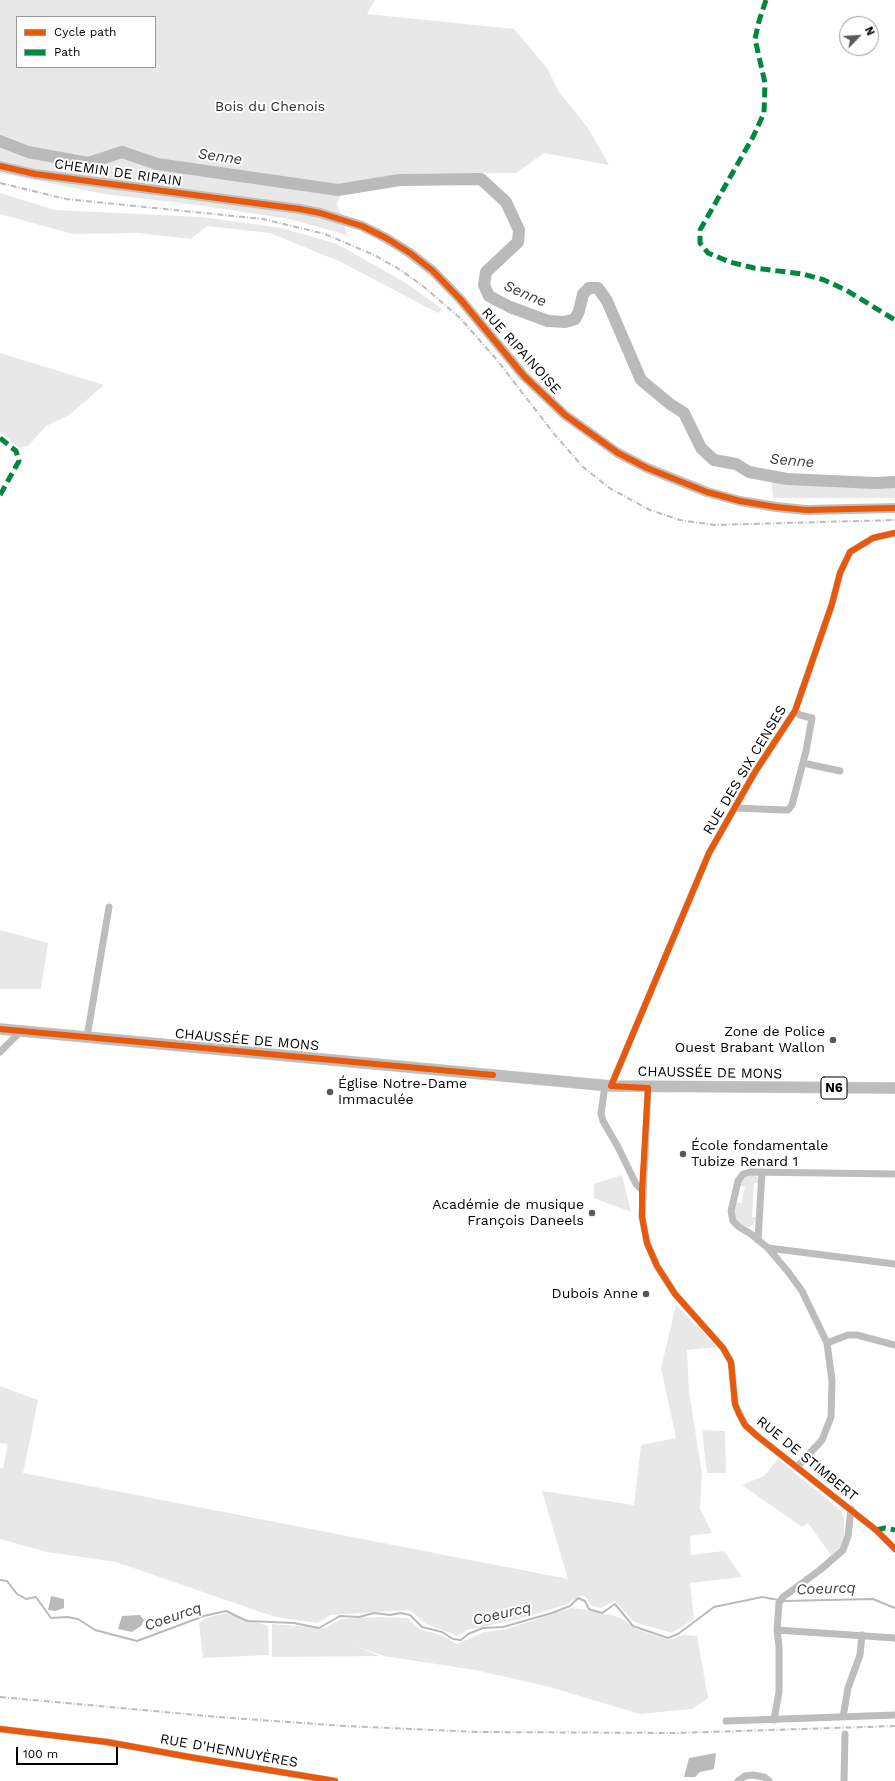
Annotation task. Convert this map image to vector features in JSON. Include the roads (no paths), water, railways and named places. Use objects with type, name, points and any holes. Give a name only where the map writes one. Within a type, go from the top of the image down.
[{"type":"main road","name":"CHAUSSÉE DE MONS","points":[[0,1029],[608,1086],[648,1088],[895,1088]]},
{"type":"street","name":"CHEMIN DE RIPAIN","points":[[0,166],[35,174],[234,200]]},
{"type":"street","name":"RUE RIPAINOISE","points":[[234,200],[300,209],[340,219],[362,226],[386,238],[410,253],[432,271],[461,300],[524,376],[546,398],[593,436],[618,453],[648,468],[707,492],[776,507],[806,510],[895,508]]},
{"type":"street","name":"RUE DES SIX CENSES","points":[[608,1086],[709,853],[795,711],[832,604],[840,573],[850,552],[873,538],[895,533]]},
{"type":"street","points":[[735,808],[788,810],[792,805],[803,763],[812,718],[800,715],[795,711]]},
{"type":"street","points":[[803,763],[840,770]]},
{"type":"street","points":[[86,1037],[109,907]]},
{"type":"street","points":[[0,1052],[21,1031]]},
{"type":"street","points":[[608,1086],[601,1114],[602,1121],[618,1147],[636,1184],[642,1190]]},
{"type":"street","name":"RUE DE STIMBERT","points":[[648,1088],[642,1190],[642,1217],[647,1243],[657,1266],[674,1294],[723,1348],[730,1362],[735,1404],[745,1425],[876,1530],[895,1549]]},
{"type":"street","points":[[758,1240],[762,1172]]},
{"type":"street","points":[[797,1467],[822,1440],[832,1417],[832,1381],[827,1343],[802,1291],[768,1248],[736,1225],[731,1214],[741,1176],[746,1173],[762,1172],[895,1174]]},
{"type":"street","points":[[768,1248],[895,1264]]},
{"type":"street","points":[[827,1343],[848,1335],[857,1335],[895,1345]]},
{"type":"street","name":"RUE DE STIMBERT","points":[[774,1720],[779,1692],[779,1646],[777,1630],[779,1601],[837,1557],[843,1550],[848,1536],[851,1510]]},
{"type":"street","points":[[777,1630],[895,1638]]},
{"type":"street","points":[[843,1717],[848,1688],[860,1655],[862,1635]]},
{"type":"street","points":[[726,1721],[895,1715]]},
{"type":"street","name":"RUE D'HENNUYÈRES","points":[[0,1729],[107,1742],[335,1781]]},
{"type":"street","points":[[844,1781],[845,1734]]},
{"type":"street","points":[[738,1781],[745,1776],[754,1775],[764,1777],[769,1781]]},
{"type":"waterway","name":"Senne","points":[[0,141],[28,152],[88,163],[122,152],[157,164],[338,190],[400,180],[481,179],[506,202],[519,230],[518,242],[486,272],[484,285],[489,296],[510,307],[548,321],[565,322],[575,319],[579,311],[583,294],[589,288],[598,288],[607,301],[641,380],[670,404],[684,413],[701,448],[714,460],[736,464],[749,472],[787,479],[876,483],[895,482]]},
{"type":"waterway","name":"Coeurcq","points":[[0,1580],[7,1581],[17,1594],[26,1599],[36,1597],[51,1618],[67,1617],[78,1619],[95,1630],[137,1641],[204,1616],[226,1611],[247,1621],[294,1623],[319,1628],[340,1616],[359,1617],[374,1613],[390,1615],[400,1613],[410,1615],[422,1627],[442,1632],[453,1639],[461,1640],[468,1634],[483,1628],[503,1627],[552,1613],[570,1606],[578,1598],[585,1601],[589,1609],[602,1613],[615,1604],[633,1626],[668,1638],[678,1634],[714,1607],[762,1597],[779,1600]]},
{"type":"waterway","name":"Coeurcq","points":[[783,1601],[873,1599],[895,1608]]},
{"type":"railway","points":[[0,183],[66,199],[263,219],[325,234],[374,255],[399,269],[423,286],[460,318],[497,360],[555,435],[583,467],[611,489],[650,510],[680,520],[715,525],[895,520]]},
{"type":"railway","points":[[0,1697],[218,1717],[344,1726],[475,1732],[676,1733],[895,1726]]},
{"type":"place","name":"Zone de Police Ouest Brabant Wallon","points":[[833,1040]]},
{"type":"place","name":"Église Notre-Dame Immaculée","points":[[330,1092]]},
{"type":"place","name":"École fondamentale Tubize Renard 1","points":[[683,1154]]},
{"type":"place","name":"Académie de musique François Daneels","points":[[592,1213]]},
{"type":"place","name":"Dubois Anne","points":[[646,1294]]},
{"type":"park label","name":"Bois du Chenois","points":[[270,107]]}]
